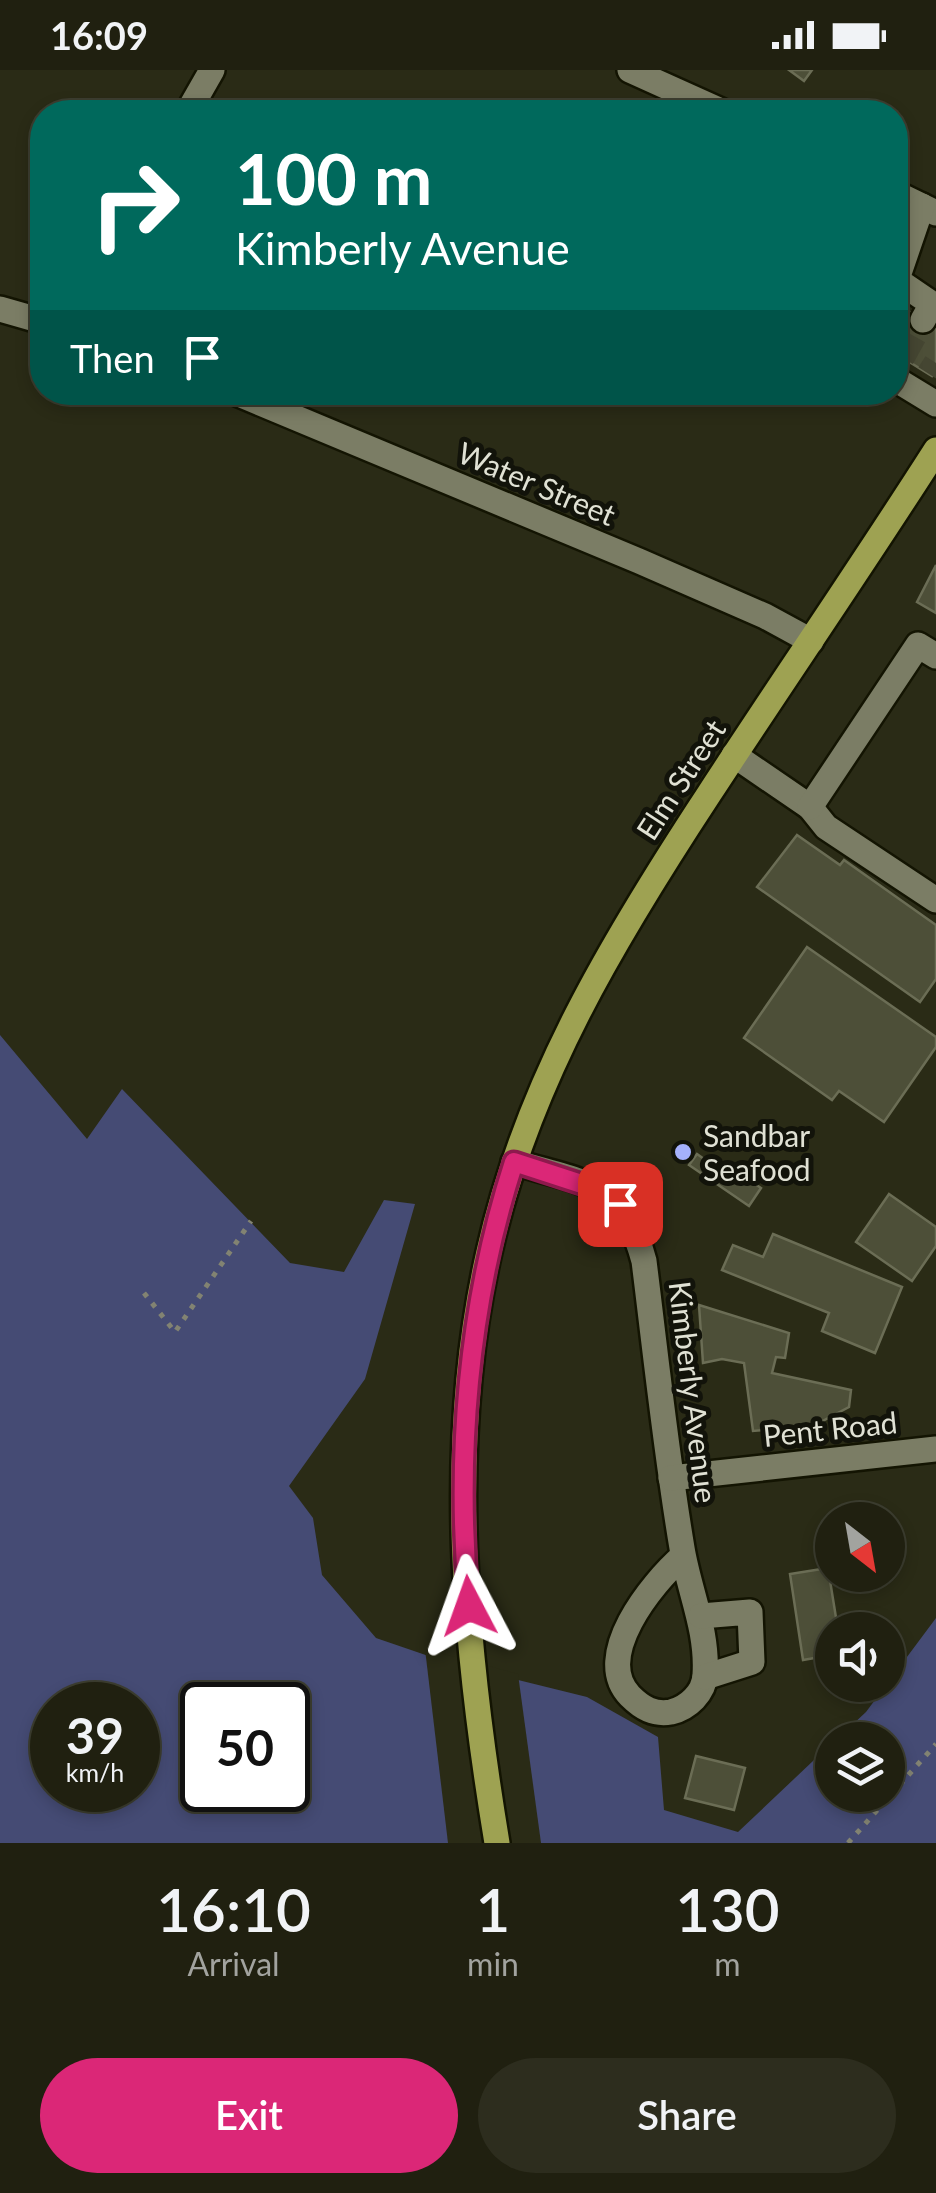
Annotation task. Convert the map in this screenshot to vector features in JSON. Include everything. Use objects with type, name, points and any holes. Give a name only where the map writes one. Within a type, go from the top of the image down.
[{"type":"main road","name":"Elm Street","points":[[514,1162],[570,1023],[633,911],[934,458]]},
{"type":"main road","points":[[498,1843],[469,1606],[464,1473],[470,1373],[489,1250],[514,1162]]},
{"type":"street","points":[[195,100],[212,70]]},
{"type":"street","points":[[630,70],[696,100]]},
{"type":"street","points":[[908,255],[929,209]]},
{"type":"street","points":[[908,290],[932,307]]},
{"type":"street","points":[[0,309],[30,318]]},
{"type":"street","name":"Water Street","points":[[265,405],[639,561],[765,616],[811,641]]},
{"type":"street","points":[[810,807],[918,645],[936,656]]},
{"type":"street","points":[[734,755],[810,807],[826,827],[936,900]]},
{"type":"street","name":"Kimberly Avenue","points":[[514,1162],[603,1191],[620,1204],[635,1228],[644,1261],[683,1556],[701,1616],[705,1677]]},
{"type":"street","name":"Pent Road","points":[[671,1478],[936,1450]]},
{"type":"street","points":[[683,1556],[656,1579],[618,1651],[615,1673],[632,1698],[658,1713],[676,1710],[690,1702],[705,1677],[752,1662],[750,1612],[701,1616]]},
{"type":"path","points":[[144,1293],[176,1332],[251,1220]]},
{"type":"path","points":[[848,1843],[936,1744]]},
{"type":"water","points":[[0,1035],[87,1139],[122,1089],[290,1263],[344,1272],[384,1200],[415,1204],[365,1379],[289,1486],[313,1518],[322,1575],[376,1638],[449,1663],[587,1697],[658,1737],[664,1810],[738,1832],[815,1759],[815,1812],[905,1812],[905,1722],[855,1722],[873,1702],[905,1702],[905,1660],[936,1618],[936,1843],[0,1843]]},
{"type":"pier","points":[[425,1649],[518,1674],[541,1843],[448,1843]]},
{"type":"building","points":[[789,70],[812,70],[804,81]]},
{"type":"building","points":[[908,311],[936,329],[936,370],[932,376],[908,361]]},
{"type":"building","points":[[936,565],[936,613],[917,602]]},
{"type":"building","points":[[797,835],[840,865],[844,860],[936,925],[936,979],[920,1002],[757,887]]},
{"type":"building","points":[[807,947],[936,1037],[936,1047],[884,1122],[839,1091],[832,1100],[744,1038]]},
{"type":"building","points":[[697,1154],[725,1174],[729,1166],[761,1188],[749,1206],[689,1165]]},
{"type":"building","points":[[889,1194],[936,1227],[936,1246],[912,1281],[856,1242]]},
{"type":"building","points":[[773,1234],[902,1287],[875,1353],[822,1331],[829,1313],[722,1270],[733,1245],[763,1257]]},
{"type":"building","points":[[699,1305],[789,1333],[785,1358],[776,1357],[772,1373],[851,1390],[849,1407],[815,1425],[753,1431],[744,1363],[722,1359],[703,1363]]},
{"type":"building","points":[[815,1570],[815,1592],[832,1592],[835,1612],[815,1612],[815,1658],[803,1660],[790,1574]]},
{"type":"building","points":[[696,1756],[745,1768],[734,1810],[685,1798]]},
{"type":"tunnel","points":[[908,347],[923,320]]},
{"type":"tunnel","points":[[929,374],[936,363]]},
{"type":"place","name":"Sandbar Seafood","points":[[683,1152]]},
{"type":"route","points":[[469,1606],[464,1473],[472,1362],[489,1250],[514,1162],[603,1191],[620,1204]]}]
